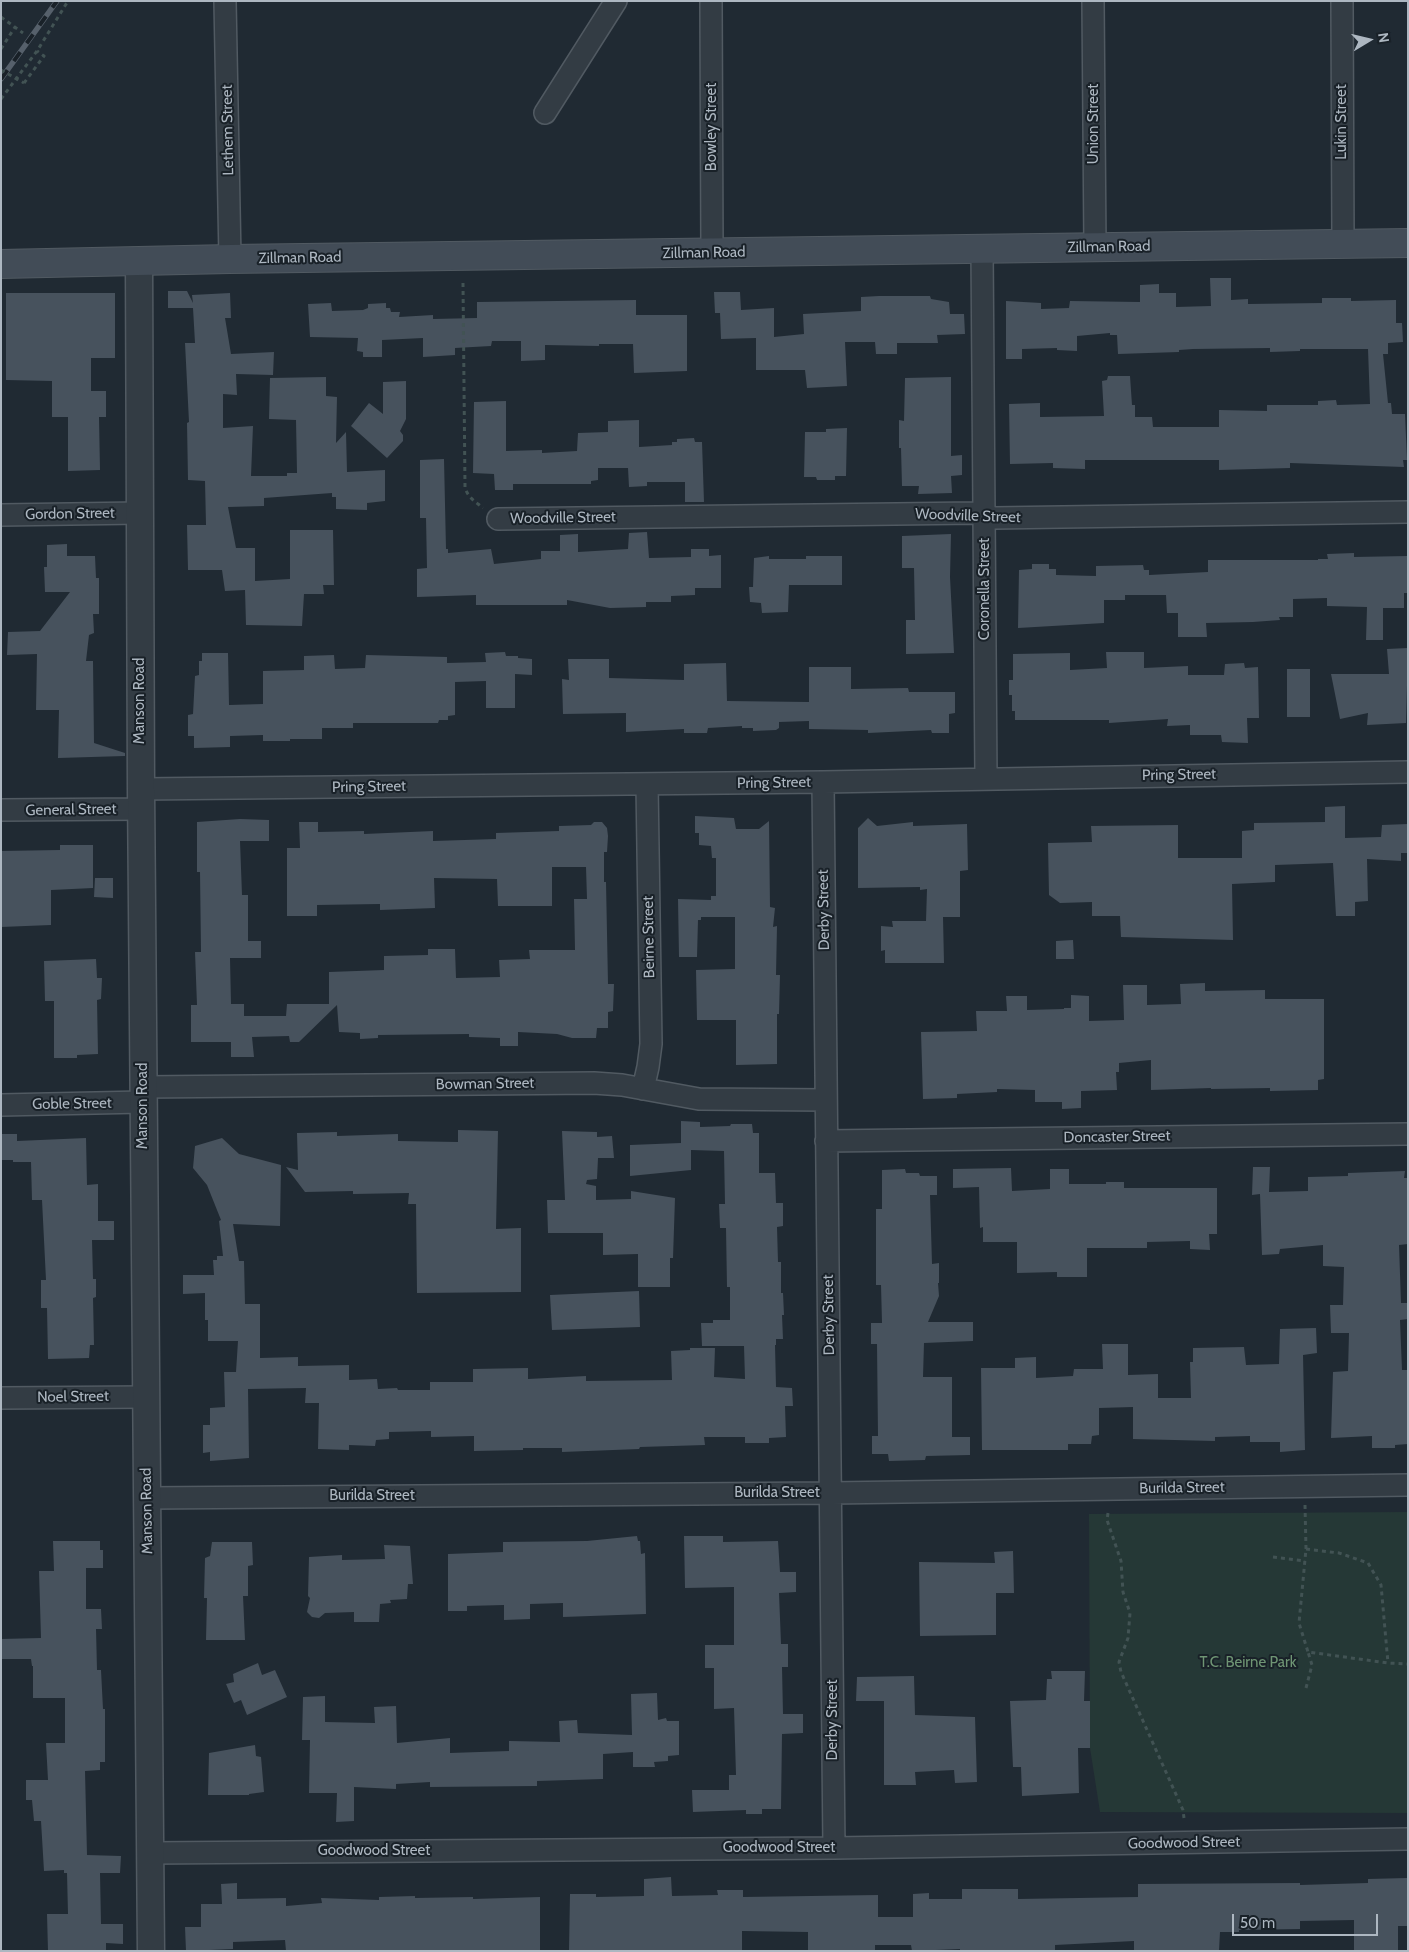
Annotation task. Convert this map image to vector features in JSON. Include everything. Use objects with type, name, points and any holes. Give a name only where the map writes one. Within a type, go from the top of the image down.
[{"type":"main road","name":"Zillman Road","points":[[1,264],[230,259],[1408,243]]},
{"type":"street","name":"Lethem Street","points":[[225,1],[230,259]]},
{"type":"street","points":[[545,113],[616,1]]},
{"type":"street","name":"Bowley Street","points":[[711,1],[712,253]]},
{"type":"street","name":"Union Street","points":[[1093,1],[1095,247]]},
{"type":"street","name":"Lukin Street","points":[[1342,1],[1343,243]]},
{"type":"street","name":"Coronella Street","points":[[982,249],[986,778]]},
{"type":"street","name":"Manson Road","points":[[139,261],[143,1095],[151,1951]]},
{"type":"street","name":"Woodville Street","points":[[498,519],[975,513],[994,518],[1408,512]]},
{"type":"street","name":"Gordon Street","points":[[1,515],[140,513]]},
{"type":"street","name":"Pring Street","points":[[141,799],[647,784],[1408,772]]},
{"type":"street","name":"Derby Street","points":[[823,782],[834,1848]]},
{"type":"street","name":"Beirne Street","points":[[643,1089],[651,1044],[647,784]]},
{"type":"street","name":"General Street","points":[[1,810],[141,799]]},
{"type":"street","name":"Bowman Street","points":[[143,1095],[594,1083],[699,1098],[826,1100]]},
{"type":"street","name":"Goble Street","points":[[1,1105],[143,1095]]},
{"type":"street","name":"Doncaster Street","points":[[826,1140],[1408,1134]]},
{"type":"street","name":"Noel Street","points":[[1,1398],[146,1397]]},
{"type":"street","name":"Burilda Street","points":[[147,1498],[831,1493],[1408,1485]]},
{"type":"street","name":"Goodwood Street","points":[[150,1853],[834,1848],[1408,1839]]},
{"type":"path","points":[[1,99],[38,51],[68,1]]},
{"type":"path","points":[[1,17],[24,33]]},
{"type":"path","points":[[1,49],[15,27]]},
{"type":"path","points":[[1,70],[24,83],[44,56],[38,51]]},
{"type":"path","points":[[463,283],[465,487],[471,499],[498,519]]},
{"type":"path","points":[[1304,1486],[1306,1549],[1299,1623],[1312,1665],[1306,1688]]},
{"type":"path","points":[[1108,1513],[1107,1520],[1121,1561],[1123,1592],[1130,1613],[1128,1638],[1119,1662],[1183,1810],[1184,1818]]},
{"type":"path","points":[[1306,1549],[1339,1553],[1368,1563],[1381,1585],[1388,1663]]},
{"type":"path","points":[[1273,1558],[1305,1561]]},
{"type":"path","points":[[1308,1652],[1408,1664]]},
{"type":"green space","name":"T.C. Beirne Park","points":[[1408,1512],[1408,1813],[1100,1812],[1090,1748],[1089,1514]]},
{"type":"building","points":[[1210,278],[1231,278],[1231,300],[1248,299],[1248,304],[1322,303],[1322,298],[1351,298],[1351,301],[1396,300],[1396,323],[1402,323],[1403,342],[1388,343],[1388,354],[1383,354],[1388,403],[1391,403],[1392,414],[1405,414],[1407,460],[1403,460],[1404,467],[1290,463],[1290,468],[1219,470],[1219,460],[1085,460],[1085,469],[1053,468],[1053,463],[1010,464],[1009,404],[1040,403],[1040,417],[1104,416],[1102,381],[1107,380],[1108,376],[1130,376],[1132,405],[1135,405],[1135,417],[1152,417],[1153,427],[1219,427],[1219,410],[1267,411],[1267,405],[1318,405],[1318,401],[1336,400],[1337,405],[1370,404],[1368,349],[1300,349],[1300,351],[1270,352],[1270,348],[1193,349],[1179,350],[1179,352],[1118,354],[1117,335],[1110,335],[1110,333],[1077,336],[1077,351],[1057,350],[1057,348],[1022,349],[1022,359],[1006,359],[1006,301],[1041,303],[1041,309],[1069,308],[1070,301],[1140,302],[1140,285],[1159,284],[1159,293],[1176,293],[1176,307],[1211,306]]},
{"type":"building","points":[[168,291],[187,291],[193,303],[192,295],[230,293],[231,318],[225,318],[231,354],[274,352],[273,375],[236,374],[237,395],[223,394],[223,428],[253,426],[251,476],[287,476],[287,473],[297,473],[296,420],[269,419],[270,378],[326,377],[326,396],[337,397],[336,443],[346,432],[347,472],[385,470],[385,501],[367,503],[367,510],[336,509],[336,497],[332,497],[332,493],[264,498],[264,506],[228,507],[236,548],[255,548],[255,581],[290,579],[290,530],[333,530],[334,585],[323,585],[324,594],[304,594],[302,626],[246,625],[245,590],[225,591],[222,570],[188,570],[187,525],[206,525],[205,481],[188,480],[187,423],[189,422],[185,343],[195,343],[193,308],[168,308]]},
{"type":"building","points":[[714,292],[740,292],[741,310],[774,308],[774,337],[804,334],[803,314],[861,311],[861,297],[879,296],[930,296],[931,299],[949,302],[950,314],[964,314],[965,334],[937,335],[938,343],[897,343],[897,354],[876,354],[875,342],[845,342],[847,386],[807,388],[805,370],[756,370],[756,338],[721,339],[720,313],[715,313]]},
{"type":"building","points":[[6,293],[115,293],[115,358],[91,358],[91,391],[106,391],[106,417],[99,417],[100,470],[68,471],[68,417],[52,417],[52,381],[6,380]]},
{"type":"building","points":[[636,300],[636,315],[687,315],[687,371],[634,373],[633,344],[599,344],[599,346],[545,345],[545,360],[521,361],[521,341],[492,341],[491,346],[455,348],[455,355],[423,357],[423,338],[382,340],[382,357],[363,357],[363,352],[357,351],[358,338],[310,337],[308,304],[331,303],[332,311],[363,310],[368,308],[368,304],[386,303],[386,308],[390,308],[391,312],[400,312],[399,317],[433,315],[433,319],[477,318],[477,302]]},
{"type":"building","points":[[951,377],[951,456],[962,455],[962,475],[951,476],[952,493],[918,494],[919,486],[902,486],[899,420],[904,421],[905,378]]},
{"type":"building","points":[[406,381],[406,419],[400,431],[403,435],[403,441],[387,458],[351,426],[369,403],[383,414],[383,382]]},
{"type":"building","points":[[506,401],[506,451],[542,450],[542,453],[577,451],[578,433],[608,432],[608,421],[639,420],[639,447],[672,445],[672,442],[677,442],[677,439],[694,438],[695,442],[702,442],[704,502],[685,502],[685,482],[647,482],[647,486],[629,487],[628,468],[598,468],[598,480],[591,481],[591,484],[513,484],[513,490],[495,490],[494,474],[473,473],[474,402]]},
{"type":"building","points":[[847,428],[846,476],[835,476],[835,480],[817,480],[816,477],[804,477],[805,432],[826,432],[826,429]]},
{"type":"building","points":[[444,459],[446,549],[448,549],[448,553],[491,549],[494,564],[541,559],[541,551],[560,551],[560,535],[578,534],[578,552],[628,549],[629,533],[647,532],[649,558],[691,557],[691,549],[709,549],[709,556],[721,555],[721,588],[695,588],[695,595],[671,596],[671,602],[646,602],[646,607],[610,608],[567,600],[567,605],[476,605],[476,595],[417,597],[417,569],[427,568],[426,518],[420,518],[420,460]]},
{"type":"building","points":[[951,534],[950,577],[954,653],[906,654],[906,620],[915,620],[914,568],[902,568],[902,536]]},
{"type":"building","points":[[67,544],[67,556],[95,556],[96,578],[99,578],[99,614],[93,614],[94,633],[89,635],[86,661],[93,661],[94,743],[125,753],[125,756],[58,758],[59,710],[36,710],[37,654],[7,655],[8,632],[40,631],[70,592],[45,592],[44,567],[47,567],[47,545]]},
{"type":"building","points":[[1354,553],[1354,557],[1408,556],[1408,593],[1404,593],[1404,608],[1383,608],[1383,640],[1366,640],[1367,607],[1327,606],[1327,598],[1293,599],[1293,617],[1279,617],[1280,620],[1206,623],[1207,637],[1178,637],[1178,613],[1167,613],[1166,595],[1125,595],[1125,600],[1104,600],[1104,623],[1018,628],[1019,570],[1032,569],[1032,564],[1049,564],[1049,569],[1056,569],[1056,575],[1096,576],[1096,566],[1143,565],[1144,570],[1149,570],[1149,575],[1208,572],[1208,560],[1318,560],[1328,559],[1327,554]]},
{"type":"building","points":[[769,556],[769,559],[806,559],[806,556],[842,556],[842,585],[789,585],[788,612],[762,613],[761,603],[750,602],[749,587],[753,587],[754,558]]},
{"type":"building","points":[[1408,648],[1406,723],[1367,725],[1368,713],[1340,719],[1331,674],[1389,674],[1387,649]]},
{"type":"building","points":[[505,652],[506,656],[532,659],[532,675],[515,674],[515,708],[486,708],[486,681],[455,682],[455,715],[448,716],[448,720],[439,720],[438,723],[353,723],[353,728],[322,728],[322,739],[290,739],[290,741],[263,741],[263,735],[230,736],[230,747],[194,748],[194,736],[188,736],[188,715],[193,714],[195,676],[199,675],[199,661],[202,661],[202,653],[228,653],[229,705],[263,704],[263,671],[304,670],[304,656],[334,655],[335,669],[365,668],[366,655],[447,657],[447,663],[486,662],[485,653]]},
{"type":"building","points":[[1106,652],[1144,652],[1144,668],[1188,666],[1188,675],[1224,675],[1225,664],[1244,663],[1245,668],[1258,667],[1259,718],[1247,718],[1248,743],[1222,742],[1221,735],[1190,735],[1190,725],[1167,726],[1168,719],[1109,723],[1109,720],[1015,720],[1015,711],[1012,711],[1012,695],[1009,695],[1009,680],[1013,680],[1013,654],[1070,653],[1070,670],[1107,668]]},
{"type":"building","points":[[568,659],[609,659],[609,678],[684,680],[684,664],[726,663],[727,701],[809,702],[809,667],[851,667],[851,689],[908,688],[909,692],[955,692],[955,713],[949,714],[949,733],[932,733],[931,730],[868,733],[868,730],[809,729],[809,721],[779,722],[779,728],[776,730],[753,731],[753,728],[742,728],[742,726],[708,728],[707,733],[684,733],[684,729],[626,732],[626,713],[563,714],[562,679],[569,680]]},
{"type":"building","points":[[1287,669],[1310,669],[1310,717],[1287,717]]},
{"type":"building","points":[[1345,806],[1345,838],[1381,837],[1382,825],[1408,824],[1408,853],[1401,853],[1401,861],[1367,859],[1368,901],[1355,902],[1355,916],[1336,916],[1333,863],[1275,865],[1275,882],[1232,884],[1233,940],[1121,937],[1120,916],[1092,916],[1092,902],[1060,903],[1049,895],[1048,843],[1092,842],[1091,826],[1178,825],[1178,858],[1242,858],[1242,831],[1254,830],[1254,823],[1325,822],[1325,807]]},
{"type":"building","points":[[695,816],[734,818],[736,829],[759,829],[769,821],[770,907],[775,908],[773,927],[777,926],[776,975],[780,975],[779,1014],[777,1014],[777,1064],[736,1065],[736,1020],[697,1020],[696,970],[735,969],[735,917],[701,917],[701,920],[698,920],[697,957],[679,957],[678,899],[711,900],[711,896],[716,896],[716,858],[712,858],[711,846],[699,845],[699,833],[695,833]]},
{"type":"building","points":[[868,818],[877,826],[913,822],[913,826],[967,824],[968,870],[960,871],[960,917],[943,917],[944,963],[885,963],[885,950],[881,951],[881,926],[893,927],[892,921],[926,921],[927,889],[920,890],[920,887],[858,888],[858,828]]},
{"type":"building","points":[[240,819],[269,820],[269,841],[240,841],[242,895],[248,895],[248,941],[261,941],[261,958],[230,958],[231,1004],[244,1004],[244,1016],[286,1016],[287,1004],[329,1004],[329,972],[384,970],[384,956],[428,955],[428,949],[455,949],[456,978],[500,977],[499,960],[530,959],[529,950],[575,950],[574,899],[587,899],[586,867],[552,867],[552,906],[498,906],[497,879],[434,878],[435,908],[380,910],[380,904],[317,905],[317,916],[287,916],[287,848],[300,848],[299,822],[318,822],[318,832],[364,831],[364,834],[433,831],[433,841],[496,839],[496,833],[559,831],[559,826],[591,825],[594,822],[602,822],[607,828],[608,836],[607,852],[604,852],[604,882],[606,882],[608,984],[614,984],[613,1011],[608,1012],[608,1028],[597,1028],[596,1038],[572,1038],[557,1034],[518,1032],[518,1046],[500,1046],[500,1038],[469,1037],[469,1034],[378,1035],[378,1038],[360,1039],[360,1033],[339,1032],[337,1005],[299,1042],[290,1042],[289,1036],[252,1037],[254,1057],[231,1057],[231,1042],[191,1042],[191,1005],[197,1005],[195,952],[201,952],[200,872],[197,872],[197,822]]},
{"type":"building","points":[[60,845],[93,845],[93,888],[51,890],[51,925],[1,927],[1,851],[60,850]]},
{"type":"building","points":[[95,878],[113,878],[113,898],[94,897]]},
{"type":"building","points":[[1073,940],[1074,959],[1056,959],[1056,941]]},
{"type":"building","points":[[96,959],[97,978],[102,978],[101,999],[97,1000],[98,1054],[77,1055],[77,1058],[54,1058],[54,1001],[45,1001],[44,961]]},
{"type":"building","points":[[1205,983],[1205,991],[1265,990],[1265,999],[1324,999],[1324,1079],[1318,1080],[1318,1090],[1270,1091],[1270,1088],[1211,1088],[1151,1090],[1151,1060],[1119,1063],[1119,1072],[1116,1072],[1117,1090],[1081,1091],[1081,1108],[1062,1109],[1062,1102],[1035,1102],[1035,1090],[997,1089],[997,1092],[957,1094],[957,1098],[923,1099],[921,1032],[977,1031],[976,1011],[1007,1011],[1006,996],[1027,996],[1027,1010],[1071,1008],[1071,995],[1089,996],[1089,1021],[1124,1020],[1123,985],[1147,985],[1147,1005],[1181,1004],[1180,984]]},
{"type":"building","points":[[681,1121],[700,1122],[700,1127],[752,1124],[753,1133],[759,1133],[759,1173],[775,1173],[776,1203],[783,1203],[783,1226],[777,1227],[778,1262],[781,1262],[781,1293],[783,1293],[784,1315],[782,1315],[783,1339],[776,1339],[775,1345],[776,1387],[792,1388],[793,1406],[785,1406],[786,1437],[769,1438],[769,1443],[745,1443],[745,1437],[704,1437],[705,1445],[640,1447],[639,1449],[562,1452],[562,1448],[523,1448],[523,1450],[474,1451],[474,1436],[431,1437],[431,1431],[389,1432],[389,1439],[376,1440],[375,1446],[349,1445],[349,1450],[318,1449],[319,1403],[305,1403],[306,1388],[248,1389],[249,1458],[210,1461],[210,1452],[203,1453],[203,1425],[210,1425],[210,1408],[225,1407],[224,1372],[236,1372],[238,1341],[208,1341],[208,1320],[205,1320],[205,1293],[183,1294],[183,1275],[214,1275],[213,1260],[217,1260],[217,1256],[223,1256],[219,1221],[221,1220],[207,1185],[193,1168],[195,1146],[222,1138],[239,1154],[281,1165],[280,1226],[233,1224],[239,1261],[244,1261],[245,1304],[260,1304],[260,1358],[298,1357],[298,1366],[349,1365],[349,1380],[377,1379],[378,1389],[430,1390],[430,1382],[473,1382],[473,1369],[528,1368],[528,1379],[586,1376],[586,1381],[672,1380],[671,1351],[690,1350],[690,1348],[715,1348],[714,1377],[745,1379],[744,1346],[702,1346],[701,1323],[713,1323],[713,1320],[730,1320],[730,1287],[727,1287],[726,1228],[720,1228],[719,1204],[725,1204],[724,1151],[691,1150],[691,1170],[630,1176],[630,1145],[681,1143]]},
{"type":"building","points":[[458,1130],[498,1131],[496,1229],[521,1228],[521,1292],[417,1293],[416,1204],[408,1204],[409,1193],[353,1194],[353,1191],[305,1192],[286,1167],[298,1170],[297,1133],[337,1132],[337,1136],[398,1134],[398,1141],[458,1142]]},
{"type":"building","points":[[562,1131],[597,1132],[597,1137],[612,1136],[614,1158],[598,1158],[597,1179],[587,1180],[586,1184],[596,1186],[596,1200],[631,1199],[631,1191],[675,1198],[673,1258],[670,1258],[670,1287],[638,1287],[638,1254],[603,1255],[603,1233],[548,1233],[547,1200],[565,1200]]},
{"type":"building","points":[[1,1134],[17,1134],[17,1141],[86,1138],[87,1185],[98,1184],[98,1221],[114,1221],[114,1240],[92,1240],[93,1279],[96,1279],[96,1297],[93,1298],[94,1345],[90,1345],[89,1358],[48,1359],[47,1308],[41,1308],[41,1280],[46,1280],[42,1200],[32,1200],[31,1162],[1,1160]]},
{"type":"building","points":[[1253,1167],[1270,1167],[1269,1192],[1308,1191],[1308,1177],[1348,1176],[1348,1173],[1405,1171],[1404,1178],[1408,1178],[1408,1244],[1399,1245],[1401,1303],[1408,1303],[1408,1319],[1400,1320],[1402,1370],[1408,1370],[1408,1444],[1395,1445],[1395,1448],[1372,1448],[1372,1436],[1331,1438],[1333,1372],[1348,1371],[1349,1333],[1331,1333],[1330,1305],[1343,1305],[1344,1267],[1323,1266],[1323,1245],[1280,1249],[1279,1254],[1262,1255],[1260,1194],[1252,1195]]},
{"type":"building","points":[[1011,1168],[1012,1191],[1050,1189],[1050,1169],[1069,1169],[1069,1184],[1124,1182],[1124,1188],[1217,1188],[1217,1234],[1209,1234],[1210,1250],[1190,1249],[1190,1241],[1147,1242],[1147,1248],[1087,1248],[1087,1277],[1057,1277],[1057,1272],[1017,1273],[1017,1242],[983,1242],[983,1227],[980,1228],[979,1187],[953,1188],[953,1169]]},
{"type":"building","points":[[905,1169],[906,1173],[919,1173],[920,1176],[937,1176],[937,1195],[930,1195],[932,1264],[939,1263],[939,1296],[928,1322],[973,1322],[973,1341],[924,1343],[923,1377],[952,1377],[952,1437],[970,1437],[970,1455],[926,1456],[925,1460],[889,1461],[888,1454],[872,1454],[872,1436],[878,1436],[877,1344],[871,1344],[871,1323],[882,1323],[881,1285],[876,1285],[876,1209],[882,1209],[882,1170]]},
{"type":"building","points":[[639,1291],[640,1327],[552,1330],[550,1295]]},
{"type":"building","points":[[1316,1328],[1317,1353],[1303,1355],[1305,1450],[1280,1452],[1280,1442],[1250,1442],[1250,1436],[1215,1437],[1215,1441],[1133,1439],[1133,1407],[1099,1408],[1099,1435],[1092,1436],[1091,1444],[1068,1444],[1068,1450],[982,1450],[981,1368],[1015,1368],[1015,1358],[1036,1357],[1036,1378],[1073,1376],[1074,1369],[1103,1369],[1102,1344],[1128,1344],[1128,1375],[1158,1374],[1158,1398],[1191,1398],[1190,1362],[1193,1362],[1193,1348],[1244,1347],[1246,1365],[1279,1364],[1280,1329]]},
{"type":"building","points":[[637,1536],[638,1541],[640,1541],[641,1554],[645,1553],[646,1614],[563,1617],[563,1603],[530,1604],[530,1619],[504,1620],[504,1605],[467,1606],[467,1611],[448,1611],[448,1554],[503,1552],[503,1542],[587,1541]]},
{"type":"building","points":[[684,1536],[723,1536],[723,1542],[778,1541],[780,1572],[796,1572],[796,1592],[779,1593],[781,1644],[788,1644],[788,1667],[782,1667],[783,1714],[803,1714],[803,1733],[782,1734],[781,1809],[762,1809],[762,1814],[746,1814],[746,1810],[693,1812],[692,1790],[729,1790],[729,1775],[736,1775],[734,1708],[714,1709],[714,1668],[705,1668],[705,1645],[734,1645],[734,1587],[685,1588]]},
{"type":"building","points":[[53,1541],[100,1541],[100,1550],[103,1550],[103,1568],[86,1568],[86,1609],[101,1609],[102,1629],[96,1629],[97,1670],[101,1670],[103,1709],[105,1709],[105,1762],[100,1762],[100,1770],[85,1771],[87,1855],[121,1856],[120,1873],[100,1873],[101,1924],[123,1924],[123,1944],[106,1943],[106,1951],[48,1951],[47,1914],[68,1914],[67,1873],[64,1873],[64,1870],[44,1871],[41,1821],[34,1821],[32,1800],[26,1800],[26,1780],[48,1780],[46,1743],[65,1743],[65,1698],[33,1698],[33,1666],[31,1659],[1,1659],[1,1639],[41,1638],[39,1571],[54,1571]]},
{"type":"building","points":[[212,1542],[252,1542],[253,1565],[248,1566],[248,1596],[243,1596],[245,1640],[206,1640],[207,1598],[204,1598],[205,1558],[210,1556]]},
{"type":"building","points":[[384,1545],[410,1546],[413,1584],[408,1584],[407,1599],[390,1600],[391,1603],[380,1604],[379,1622],[354,1622],[354,1612],[325,1613],[319,1618],[312,1617],[307,1612],[310,1598],[308,1596],[309,1557],[342,1555],[342,1560],[385,1559]]},
{"type":"building","points":[[1013,1551],[1014,1593],[996,1593],[996,1635],[920,1636],[919,1562],[995,1563],[994,1552]]},
{"type":"building","points":[[258,1663],[262,1675],[275,1670],[287,1697],[247,1715],[241,1700],[234,1703],[226,1684],[234,1682],[233,1674]]},
{"type":"building","points":[[1051,1671],[1085,1671],[1084,1701],[1090,1701],[1090,1748],[1078,1748],[1079,1793],[1022,1796],[1021,1767],[1013,1767],[1010,1701],[1046,1700],[1047,1679],[1052,1679]]},
{"type":"building","points":[[914,1676],[915,1715],[975,1717],[977,1782],[955,1783],[954,1770],[915,1772],[916,1785],[884,1785],[884,1701],[856,1701],[857,1677]]},
{"type":"building","points":[[657,1693],[658,1720],[666,1718],[667,1721],[679,1721],[679,1755],[668,1756],[668,1761],[654,1762],[655,1767],[633,1767],[633,1752],[603,1754],[603,1779],[537,1781],[537,1786],[430,1787],[430,1782],[396,1784],[396,1789],[354,1787],[354,1821],[336,1822],[337,1793],[309,1793],[310,1740],[302,1740],[303,1697],[325,1696],[325,1722],[375,1723],[374,1707],[396,1706],[397,1743],[450,1738],[450,1753],[509,1751],[509,1741],[560,1742],[559,1721],[577,1720],[578,1733],[632,1735],[631,1694]]},
{"type":"building","points":[[255,1745],[256,1756],[261,1757],[264,1792],[249,1795],[208,1795],[209,1753]]},
{"type":"building","points":[[671,1877],[672,1896],[718,1895],[717,1890],[743,1890],[743,1897],[878,1895],[878,1917],[913,1917],[913,1894],[929,1893],[929,1899],[962,1899],[962,1889],[1018,1889],[1018,1899],[1138,1897],[1138,1884],[1300,1883],[1300,1885],[1368,1883],[1368,1879],[1407,1878],[1408,1926],[1398,1926],[1398,1951],[1354,1951],[1354,1920],[1300,1921],[1300,1929],[1220,1932],[1219,1951],[1134,1951],[1134,1941],[1055,1945],[1055,1951],[960,1951],[960,1949],[912,1951],[911,1945],[875,1945],[875,1951],[808,1951],[808,1932],[742,1931],[742,1951],[569,1951],[570,1894],[596,1894],[596,1897],[644,1896],[644,1879]]},
{"type":"building","points":[[237,1883],[237,1899],[286,1898],[286,1906],[322,1903],[321,1898],[379,1900],[379,1897],[415,1896],[415,1898],[473,1897],[473,1899],[540,1897],[540,1951],[286,1951],[285,1940],[233,1942],[233,1949],[186,1951],[185,1927],[201,1927],[201,1904],[222,1904],[221,1884]]},
{"type":"railway","points":[[1,79],[57,1]]}]
